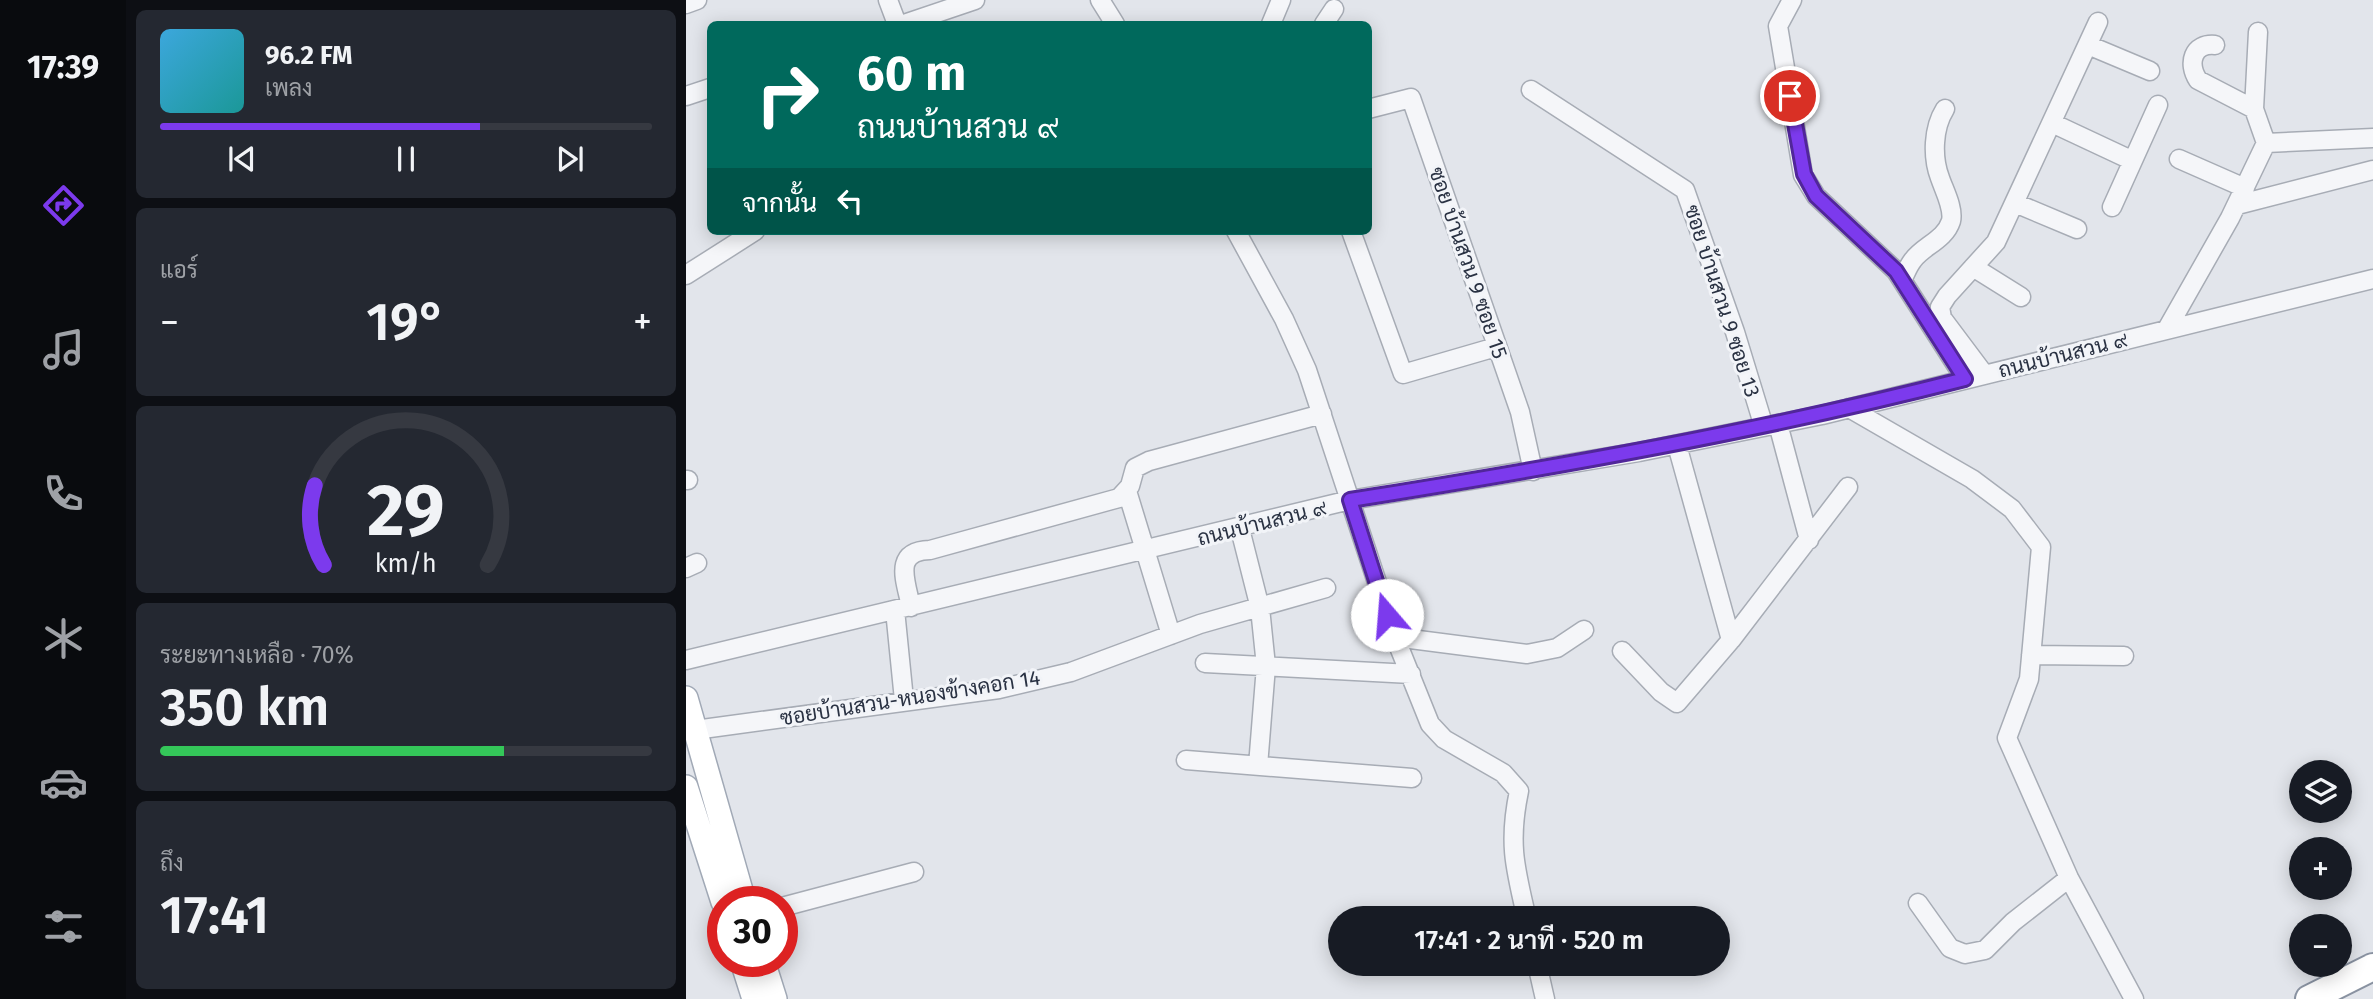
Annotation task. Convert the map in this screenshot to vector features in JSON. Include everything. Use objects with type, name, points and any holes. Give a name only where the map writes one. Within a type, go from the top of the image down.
[{"type":"highway","points":[[2309,999],[2373,967]]},
{"type":"main road","points":[[686,698],[740,886]]},
{"type":"main road","points":[[686,787],[718,886]]},
{"type":"main road","points":[[747,977],[754,999]]},
{"type":"main road","points":[[768,977],[775,999]]},
{"type":"street","points":[[686,4],[697,0]]},
{"type":"street","points":[[888,0],[896,21]]},
{"type":"street","points":[[913,21],[975,0]]},
{"type":"street","points":[[1100,0],[1113,21]]},
{"type":"street","points":[[1272,21],[1281,0]]},
{"type":"street","points":[[1792,0],[1778,26],[1804,174],[1816,196],[1902,280],[1965,379]]},
{"type":"street","points":[[1326,21],[1334,9]]},
{"type":"street","points":[[1984,374],[1942,318],[1940,307],[1996,242],[2098,22]]},
{"type":"street","points":[[2167,329],[2237,205],[2266,143],[2254,109],[2258,32]]},
{"type":"street","points":[[2215,45],[2207,44],[2197,50],[2193,57],[2193,72],[2198,80],[2254,109]]},
{"type":"street","points":[[2088,45],[2150,71]]},
{"type":"street","points":[[686,96],[707,89]]},
{"type":"street","name":"ซอย บ้านสวน 9 ซอย 13","points":[[1531,90],[1685,190],[1771,425],[1809,540]]},
{"type":"street","name":"ซอย บ้านสวน 9 ซอย 15","points":[[1372,108],[1411,98],[1520,412],[1533,471]]},
{"type":"street","points":[[2112,207],[2158,105]]},
{"type":"street","points":[[1902,280],[1913,260],[1940,237],[1951,221],[1951,212],[1937,165],[1937,124],[1945,109]]},
{"type":"street","points":[[2052,123],[2131,160]]},
{"type":"street","points":[[2266,143],[2373,138]]},
{"type":"street","points":[[2179,159],[2245,188]]},
{"type":"street","points":[[2237,205],[2373,170]]},
{"type":"street","points":[[2015,203],[2077,229]]},
{"type":"street","points":[[686,275],[749,235]]},
{"type":"street","points":[[1238,235],[1284,319],[1307,370],[1395,637],[1430,724],[1444,739],[1503,774],[1519,791],[1511,851],[1524,906]]},
{"type":"street","points":[[1352,235],[1403,374],[1496,347]]},
{"type":"street","points":[[1973,267],[2021,297]]},
{"type":"street","name":"ถนนบ้านสวน ๙","points":[[686,660],[1350,500],[1533,471],[1849,408],[2373,279]]},
{"type":"street","points":[[1849,408],[1972,479],[2012,509],[2041,547],[2029,680],[2007,738],[2069,878],[2134,999]]},
{"type":"street","points":[[904,700],[903,568],[907,558],[917,550],[930,550],[1119,498],[1127,491],[1135,468],[1149,461],[1322,414]]},
{"type":"street","points":[[1677,444],[1731,640]]},
{"type":"street","points":[[1622,651],[1661,692],[1677,703],[1731,640],[1848,486]]},
{"type":"street","points":[[1127,491],[1143,552],[1171,635]]},
{"type":"street","points":[[1240,528],[1260,608],[1266,666],[1258,766]]},
{"type":"street","name":"ซอยบ้านสวน-หนองข้างคอก 14","points":[[695,730],[999,689],[1047,678],[1200,624],[1326,588]]},
{"type":"street","points":[[1395,637],[1527,654],[1557,648],[1584,630]]},
{"type":"street","points":[[2031,655],[2124,656]]},
{"type":"street","points":[[1205,663],[1410,674]]},
{"type":"street","points":[[1186,760],[1412,778]]},
{"type":"street","points":[[798,903],[914,872]]},
{"type":"street","points":[[1919,903],[1950,948],[1975,954],[1985,950],[2013,922],[2069,878]]},
{"type":"street","points":[[1540,976],[1545,999]]},
{"type":"route","points":[[1387,615],[1350,500],[1639,452],[1822,415],[1965,379],[1896,271],[1816,196],[1804,174],[1790,96]]}]
